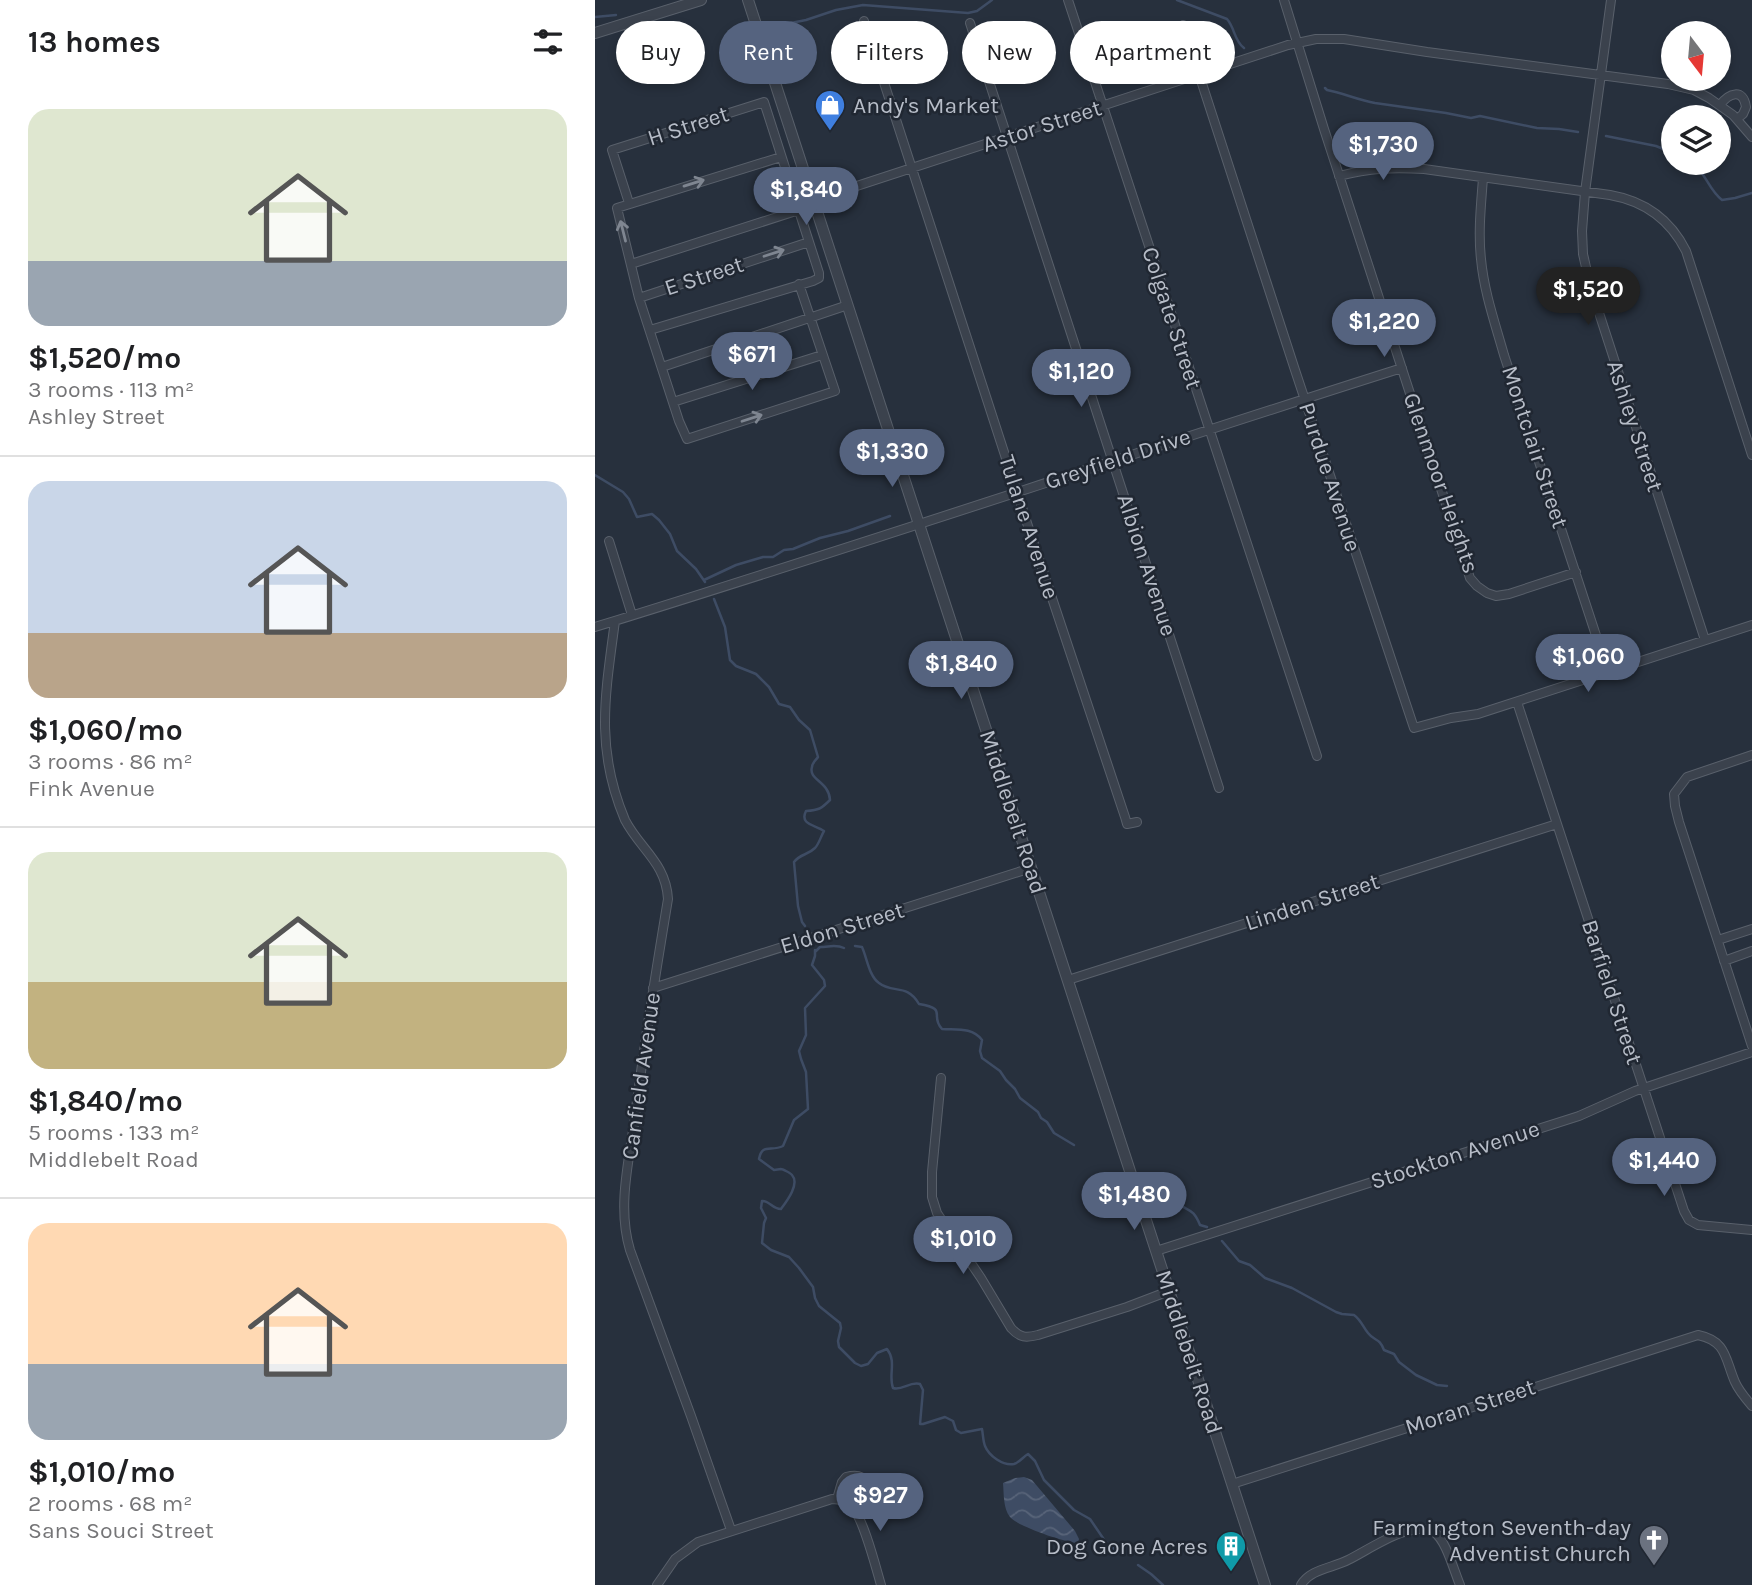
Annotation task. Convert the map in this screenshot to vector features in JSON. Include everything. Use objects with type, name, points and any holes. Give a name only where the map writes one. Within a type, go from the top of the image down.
[{"type":"street","points":[[595,33],[701,0]]},
{"type":"street","name":"Middlebelt Road","points":[[748,0],[1265,1585]]},
{"type":"street","name":"Colgate Street","points":[[1068,0],[1317,756]]},
{"type":"street","name":"Glenmoor Heights","points":[[1284,0],[1470,578],[1487,593],[1496,596],[1576,572]]},
{"type":"street","name":"Ashley Street","points":[[1611,0],[1585,192],[1582,241],[1590,285],[1705,640]]},
{"type":"street","name":"Astor Street","points":[[1235,63],[1297,43],[1316,39],[1344,39],[1682,87],[1702,94],[1720,105]]},
{"type":"street","name":"Tulane Avenue","points":[[885,84],[1127,824],[1137,822]]},
{"type":"street","name":"Albion Avenue","points":[[990,84],[1219,788]]},
{"type":"street","name":"Astor Street","points":[[814,200],[1169,84]]},
{"type":"street","name":"Purdue Avenue","points":[[1202,84],[1414,728],[1517,702]]},
{"type":"street","points":[[1720,105],[1731,95],[1744,98],[1746,107],[1737,119]]},
{"type":"street","name":"H Street","points":[[629,203],[612,150],[764,102],[782,156]]},
{"type":"street","name":"Astor Street","points":[[1731,114],[1752,137]]},
{"type":"street","points":[[650,330],[819,278],[782,156],[617,208],[639,298],[687,439],[835,391],[799,285]]},
{"type":"street","points":[[1339,176],[1394,167],[1621,197],[1649,208],[1678,237],[1689,258],[1752,455]]},
{"type":"street","name":"Montclair Street","points":[[1483,177],[1480,251],[1485,287],[1504,355],[1608,672]]},
{"type":"street","points":[[631,264],[799,210]]},
{"type":"street","name":"E Street","points":[[639,298],[809,242]]},
{"type":"street","points":[[662,367],[848,305]]},
{"type":"street","points":[[673,402],[823,355]]},
{"type":"street","name":"Greyfield Drive","points":[[595,627],[1402,368]]},
{"type":"street","points":[[609,541],[632,615]]},
{"type":"street","name":"Canfield Avenue","points":[[615,621],[602,716],[607,772],[627,823],[663,874],[668,899],[625,1188],[624,1225],[630,1250],[731,1530]]},
{"type":"street","points":[[1517,702],[1752,625]]},
{"type":"street","name":"Barfield Street","points":[[1517,702],[1684,1211],[1689,1220],[1697,1224],[1752,1230]]},
{"type":"street","points":[[1752,755],[1687,777],[1674,794],[1679,822],[1752,1046]]},
{"type":"street","name":"Linden Street","points":[[1068,980],[1557,824]]},
{"type":"street","name":"Eldon Street","points":[[653,988],[1031,869]]},
{"type":"street","points":[[1718,940],[1752,929]]},
{"type":"street","points":[[1724,961],[1752,951]]},
{"type":"street","name":"Stockton Avenue","points":[[1156,1251],[1579,1116],[1643,1088],[1752,1052]]},
{"type":"street","points":[[941,1078],[932,1197],[937,1213],[1017,1335],[1026,1338],[1038,1335],[1169,1291]]},
{"type":"street","name":"Moran Street","points":[[1232,1484],[1698,1335],[1717,1341],[1725,1353],[1735,1384],[1752,1406]]},
{"type":"street","points":[[837,1499],[845,1477],[854,1475],[862,1479],[865,1491],[855,1510]]},
{"type":"street","points":[[657,1585],[675,1559],[698,1542],[832,1499],[847,1503],[858,1514],[881,1585]]},
{"type":"street","points":[[1301,1585],[1304,1579],[1314,1573],[1348,1560],[1385,1539],[1418,1528],[1429,1530],[1441,1538],[1460,1585]]},
{"type":"water","points":[[1024,1477],[1032,1480],[1075,1531],[1078,1543],[1042,1533],[1010,1517],[1005,1505],[1003,1483]]},
{"type":"waterway","points":[[801,21],[863,5],[968,13],[977,11],[992,0]]},
{"type":"waterway","points":[[1177,0],[1227,19],[1238,42],[1244,48]]},
{"type":"waterway","points":[[595,17],[616,15]]},
{"type":"waterway","points":[[1325,88],[1375,103],[1578,132]]},
{"type":"waterway","points":[[1606,136],[1661,148]]},
{"type":"waterway","points":[[1703,175],[1722,200],[1752,193]]},
{"type":"waterway","points":[[595,475],[623,492],[637,517],[652,514],[659,520],[670,534],[677,551],[705,582]]},
{"type":"waterway","points":[[704,580],[736,565],[763,557],[773,557],[784,550],[890,516]]},
{"type":"waterway","points":[[714,599],[725,627],[730,660],[736,666],[756,674],[769,687],[779,704],[790,707],[810,730],[818,757],[813,764],[813,775],[829,794],[830,800],[827,803],[820,808],[806,811],[804,816],[809,824],[824,831],[819,842],[794,862],[798,906],[805,926]]},
{"type":"waterway","points":[[855,946],[862,947],[871,971],[879,983],[910,993],[919,1004],[936,1010],[942,1029],[964,1030],[978,1036],[982,1040],[982,1058],[1000,1071],[1020,1098],[1038,1112],[1054,1133],[1074,1145]]},
{"type":"waterway","points":[[815,952],[820,947],[844,948]]},
{"type":"waterway","points":[[815,950],[812,965],[824,980],[825,986],[805,1008],[806,1035],[799,1051],[806,1072],[808,1109],[794,1120],[783,1146],[765,1149],[759,1159],[774,1170],[781,1169],[790,1173],[795,1183],[781,1209],[762,1201],[761,1208],[766,1218],[762,1243],[789,1257],[799,1268],[813,1287],[819,1306],[840,1323],[839,1347],[855,1363],[861,1366],[868,1364],[877,1353],[887,1349],[892,1364],[893,1388],[920,1384],[923,1390],[920,1424],[945,1417],[953,1421],[956,1430],[961,1433],[982,1429],[987,1450],[1005,1463],[1016,1463],[1028,1454],[1035,1461],[1044,1480],[1074,1510],[1090,1519],[1105,1541],[1119,1553]]},
{"type":"waterway","points":[[1151,1180],[1192,1212],[1200,1225],[1207,1227]]},
{"type":"waterway","points":[[1222,1241],[1239,1261],[1250,1265],[1265,1278],[1292,1288],[1336,1312],[1354,1315],[1384,1350],[1394,1354],[1399,1362],[1416,1375],[1437,1385],[1447,1386]]},
{"type":"waterway","points":[[1138,1565],[1163,1585]]},
{"type":"place","name":"Andy's Market","points":[[830,132]]},
{"type":"place","name":"Farmington Seventh-day Adventist Church","points":[[1654,1567]]},
{"type":"place","name":"Dog Gone Acres","points":[[1231,1573]]}]
